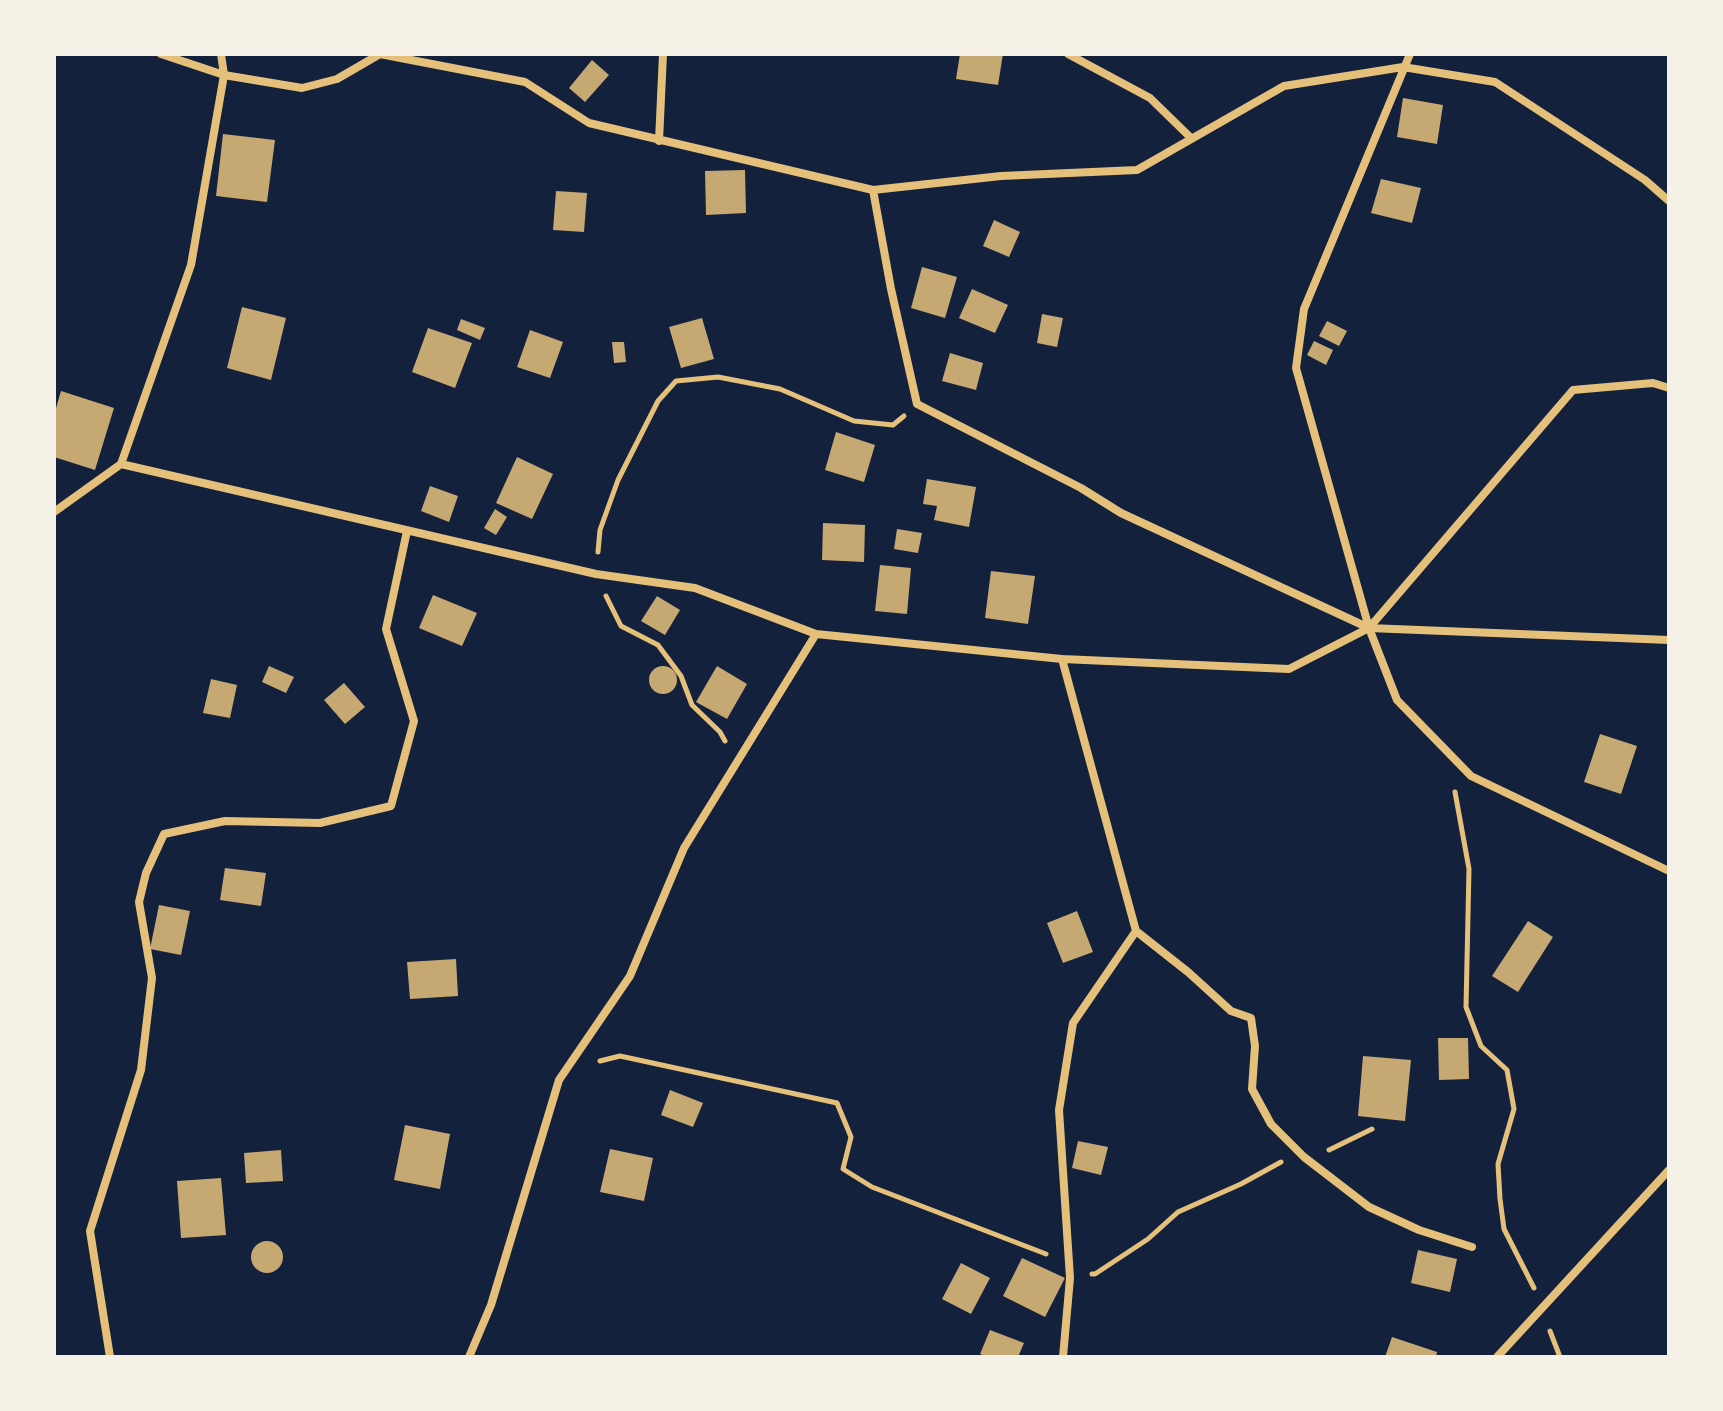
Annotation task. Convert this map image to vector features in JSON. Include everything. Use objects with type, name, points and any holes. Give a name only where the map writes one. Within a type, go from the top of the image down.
[{"type":"street","points":[[161,54],[224,75],[302,88],[337,79],[380,54],[525,82],[589,123],[873,190],[1001,176],[1137,170],[1284,86],[1403,67],[1495,82],[1645,180],[1669,201]]},
{"type":"street","points":[[54,512],[121,464],[191,265],[224,75],[221,54]]},
{"type":"street","points":[[659,141],[663,54]]},
{"type":"street","points":[[1068,54],[1150,98],[1190,137]]},
{"type":"street","points":[[1410,54],[1304,309],[1296,368],[1369,628],[1397,700],[1471,776],[1669,871]]},
{"type":"street","points":[[873,190],[917,404],[1081,488],[1121,513],[1369,628],[1669,640]]},
{"type":"street","points":[[121,464],[596,574],[695,588],[816,634],[1062,659],[1289,669],[1369,628],[1573,390],[1653,383],[1669,388]]},
{"type":"street","points":[[110,1357],[90,1231],[141,1070],[152,978],[139,902],[146,873],[164,834],[225,821],[320,823],[391,806],[414,721],[386,629],[407,531]]},
{"type":"street","points":[[469,1357],[491,1305],[559,1080],[630,976],[684,848],[816,634]]},
{"type":"street","points":[[1062,659],[1136,931],[1231,1011],[1251,1018],[1255,1046],[1252,1089],[1271,1124],[1304,1157],[1369,1207],[1419,1230],[1472,1247]]},
{"type":"street","points":[[1063,1357],[1069,1267],[1059,1110],[1073,1023],[1136,931]]},
{"type":"street","points":[[1497,1357],[1669,1170]]},
{"type":"path","points":[[736,764],[720,732],[692,705],[681,676],[658,645],[621,626],[596,574],[600,530],[618,480],[658,401],[676,381],[718,377],[780,389],[854,421],[893,425],[917,404]]},
{"type":"path","points":[[1448,752],[1469,869],[1466,1007],[1481,1046],[1507,1070],[1514,1109],[1498,1164],[1504,1229],[1526,1268],[1560,1357]]},
{"type":"path","points":[[597,1062],[620,1056],[837,1103],[851,1137],[843,1169],[872,1187],[1038,1249],[1069,1267],[1095,1274],[1148,1239],[1178,1212],[1241,1184],[1284,1160],[1304,1157],[1353,1141],[1372,1129]]},
{"type":"building","points":[[960,54],[1003,54],[998,85],[956,79]]},
{"type":"building","points":[[592,60],[609,75],[585,102],[569,88]]},
{"type":"building","points":[[1403,98],[1443,105],[1437,144],[1397,137]]},
{"type":"building","points":[[223,134],[275,140],[267,202],[216,196]]},
{"type":"building","points":[[745,170],[746,213],[706,215],[705,171]]},
{"type":"building","points":[[1381,179],[1421,188],[1412,223],[1371,213]]},
{"type":"building","points":[[556,191],[587,193],[584,232],[553,230]]},
{"type":"building","points":[[994,220],[1020,232],[1009,257],[983,246]]},
{"type":"building","points":[[922,267],[957,277],[945,318],[911,308]]},
{"type":"building","points":[[972,289],[1008,305],[995,333],[959,318]]},
{"type":"building","points":[[242,307],[286,318],[271,380],[227,368]]},
{"type":"building","points":[[1042,314],[1063,318],[1057,347],[1037,343]]},
{"type":"building","points":[[702,318],[714,359],[681,368],[669,327]]},
{"type":"building","points":[[461,319],[485,328],[480,340],[457,330]]},
{"type":"building","points":[[1327,321],[1347,331],[1339,346],[1319,336]]},
{"type":"building","points":[[428,328],[472,343],[455,388],[412,372]]},
{"type":"building","points":[[530,330],[563,342],[550,378],[517,367]]},
{"type":"building","points":[[1314,341],[1333,350],[1326,365],[1307,355]]},
{"type":"building","points":[[612,342],[624,342],[626,362],[614,363]]},
{"type":"building","points":[[950,353],[983,363],[976,390],[942,381]]},
{"type":"building","points":[[61,391],[114,408],[95,470],[54,457],[54,415]]},
{"type":"building","points":[[836,432],[875,445],[864,482],[825,470]]},
{"type":"building","points":[[517,457],[553,474],[532,519],[496,503]]},
{"type":"building","points":[[927,479],[976,487],[969,527],[934,520],[937,506],[923,504]]},
{"type":"building","points":[[430,486],[458,496],[449,522],[421,511]]},
{"type":"building","points":[[495,509],[507,517],[496,535],[484,528]]},
{"type":"building","points":[[823,523],[865,525],[864,562],[822,560]]},
{"type":"building","points":[[897,529],[922,533],[918,553],[894,549]]},
{"type":"building","points":[[880,565],[911,568],[907,614],[875,611]]},
{"type":"building","points":[[991,571],[1035,576],[1028,624],[985,618]]},
{"type":"building","points":[[433,595],[477,613],[462,646],[419,628]]},
{"type":"building","points":[[657,596],[680,610],[665,635],[641,621]]},
{"type":"building","points":[[269,666],[294,677],[286,693],[262,682]]},
{"type":"building","points":[[663,666],[673,670],[677,680],[673,690],[663,694],[653,690],[649,680],[653,670]]},
{"type":"building","points":[[717,666],[747,684],[727,719],[696,702]]},
{"type":"building","points":[[211,679],[237,685],[230,718],[203,713]]},
{"type":"building","points":[[344,683],[365,707],[345,724],[324,700]]},
{"type":"building","points":[[1600,734],[1637,746],[1621,794],[1584,782]]},
{"type":"building","points":[[225,868],[266,873],[261,906],[220,900]]},
{"type":"building","points":[[159,905],[190,911],[181,955],[150,949]]},
{"type":"building","points":[[1077,911],[1093,952],[1063,963],[1047,923]]},
{"type":"building","points":[[1528,921],[1553,937],[1518,992],[1492,976]]},
{"type":"building","points":[[456,959],[458,996],[410,999],[407,962]]},
{"type":"building","points":[[1438,1038],[1468,1038],[1469,1079],[1439,1080]]},
{"type":"building","points":[[1363,1056],[1411,1060],[1405,1121],[1358,1116]]},
{"type":"building","points":[[670,1090],[703,1103],[693,1127],[661,1115]]},
{"type":"building","points":[[405,1125],[450,1134],[440,1189],[394,1180]]},
{"type":"building","points":[[1078,1141],[1108,1147],[1101,1175],[1072,1168]]},
{"type":"building","points":[[610,1149],[653,1158],[644,1201],[600,1192]]},
{"type":"building","points":[[281,1150],[283,1181],[246,1183],[244,1153]]},
{"type":"building","points":[[221,1178],[226,1235],[181,1238],[177,1181]]},
{"type":"building","points":[[267,1241],[278,1246],[283,1257],[278,1268],[267,1273],[256,1268],[251,1257],[256,1246]]},
{"type":"building","points":[[1418,1250],[1457,1259],[1450,1292],[1411,1283]]},
{"type":"building","points":[[1022,1258],[1065,1278],[1045,1317],[1003,1296]]},
{"type":"building","points":[[961,1263],[990,1278],[971,1314],[942,1299]]},
{"type":"building","points":[[990,1330],[1024,1343],[1018,1357],[987,1357],[980,1354]]},
{"type":"building","points":[[1392,1337],[1437,1352],[1436,1357],[1385,1357]]}]
